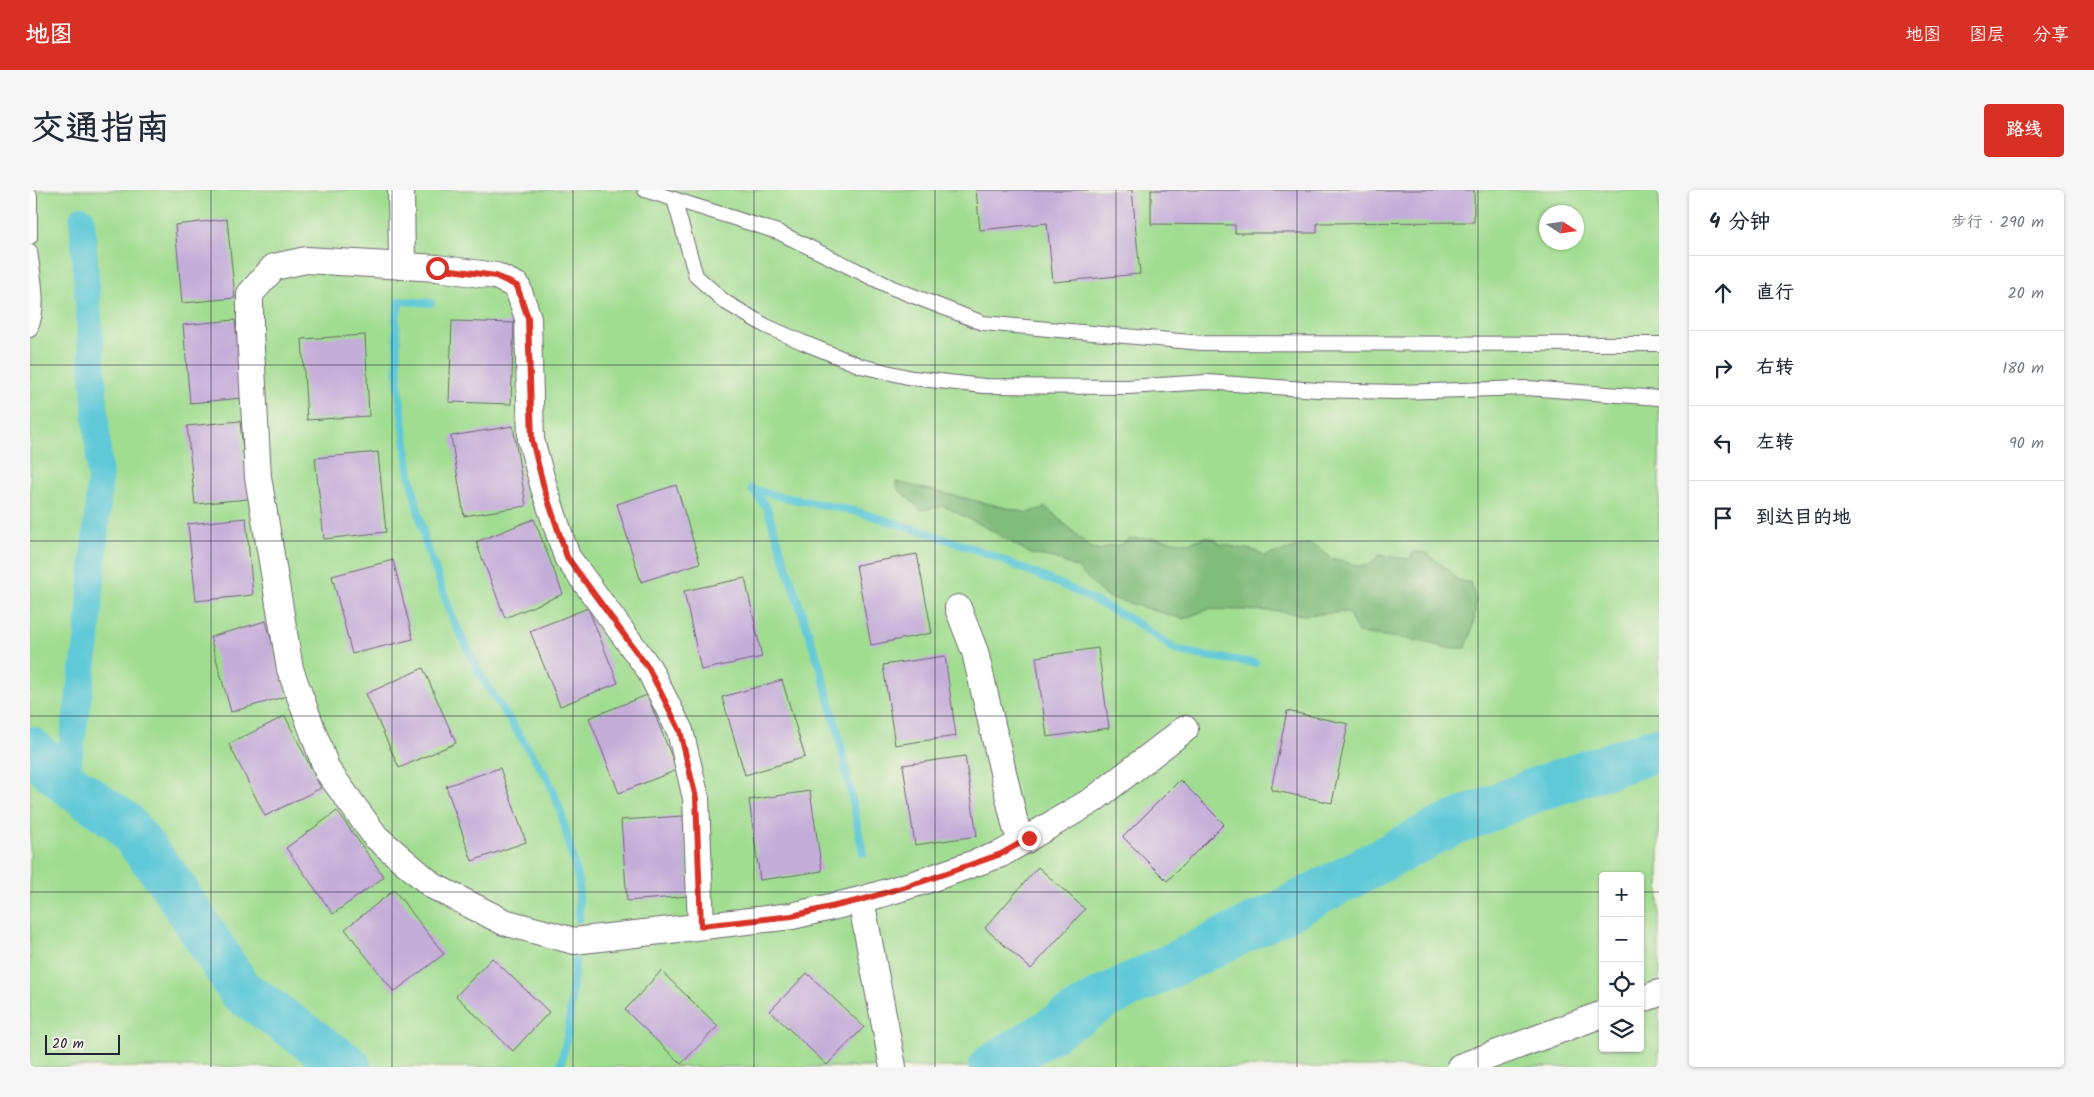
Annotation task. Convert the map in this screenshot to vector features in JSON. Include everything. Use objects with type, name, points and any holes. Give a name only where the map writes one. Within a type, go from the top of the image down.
[{"type":"street","points":[[401,190],[402,266]]},
{"type":"street","points":[[701,926],[696,798],[680,731],[649,669],[567,557],[544,488],[532,440],[528,318],[517,286],[496,276],[437,268],[306,260],[274,267],[250,294],[250,331],[259,487],[290,669],[328,770],[376,837],[433,886],[504,922],[574,941],[792,916],[861,900],[924,881],[1001,854],[1093,800],[1185,730]]},
{"type":"street","points":[[958,608],[975,652],[1016,828],[1026,840]]},
{"type":"street","points":[[861,900],[892,1063]]},
{"type":"street","points":[[1644,999],[1659,993]]},
{"type":"street","points":[[1460,1067],[1599,1015]]},
{"type":"lane","points":[[645,190],[778,232],[892,288],[984,323],[1202,343],[1659,344]]},
{"type":"lane","points":[[30,196],[30,237]]},
{"type":"lane","points":[[674,199],[696,276],[725,302],[766,326],[853,363],[912,378],[984,386],[1128,387],[1207,382],[1318,390],[1397,392],[1528,388],[1659,398]]},
{"type":"lane","points":[[30,251],[35,302],[33,324],[30,330]]},
{"type":"green space","points":[[30,190],[1659,190],[1659,1067],[30,1067]]},
{"type":"green space","points":[[896,482],[1028,513],[1046,507],[1090,547],[1099,551],[1109,546],[1120,545],[1129,539],[1154,538],[1189,543],[1205,537],[1214,539],[1220,544],[1256,551],[1265,557],[1309,544],[1317,547],[1331,559],[1338,559],[1362,566],[1373,562],[1379,555],[1409,559],[1414,552],[1426,553],[1451,572],[1457,580],[1471,583],[1474,591],[1475,607],[1471,632],[1466,648],[1449,648],[1409,639],[1358,633],[1348,612],[1304,615],[1278,611],[1209,609],[1183,619],[1105,596],[1077,568],[1054,558],[1031,554],[989,529],[944,506],[921,510],[898,489]]},
{"type":"building","points":[[976,190],[1132,190],[1140,274],[1053,282],[1047,223],[980,230]]},
{"type":"building","points":[[1151,190],[1474,190],[1474,222],[1317,223],[1317,233],[1235,233],[1235,225],[1151,224]]},
{"type":"building","points":[[227,219],[235,298],[182,303],[175,225]]},
{"type":"building","points":[[235,320],[243,398],[190,403],[183,325]]},
{"type":"building","points":[[452,321],[514,323],[511,404],[449,402]]},
{"type":"building","points":[[365,335],[369,416],[307,420],[302,339]]},
{"type":"building","points":[[240,421],[248,499],[195,504],[187,426]]},
{"type":"building","points":[[513,426],[526,506],[464,516],[451,436]]},
{"type":"building","points":[[378,452],[386,532],[324,539],[315,458]]},
{"type":"building","points":[[676,485],[700,563],[641,582],[617,504]]},
{"type":"building","points":[[246,518],[253,595],[196,601],[188,524]]},
{"type":"building","points":[[534,519],[563,594],[505,618],[476,542]]},
{"type":"building","points":[[917,554],[932,633],[871,645],[856,565]]},
{"type":"building","points":[[393,560],[413,639],[352,654],[332,576]]},
{"type":"building","points":[[745,578],[762,657],[701,670],[684,591]]},
{"type":"building","points":[[588,608],[618,683],[560,706],[530,631]]},
{"type":"building","points":[[266,621],[287,696],[231,712],[210,637]]},
{"type":"building","points":[[1098,648],[1109,728],[1047,737],[1036,657]]},
{"type":"building","points":[[945,656],[956,736],[895,745],[883,665]]},
{"type":"building","points":[[423,668],[456,743],[399,768],[366,694]]},
{"type":"building","points":[[782,680],[805,757],[745,775],[722,697]]},
{"type":"building","points":[[647,695],[677,770],[619,793],[589,718]]},
{"type":"building","points":[[1287,711],[1348,724],[1332,803],[1271,790]]},
{"type":"building","points":[[285,716],[321,788],[265,816],[229,744]]},
{"type":"building","points":[[965,756],[977,836],[915,845],[903,765]]},
{"type":"building","points":[[500,768],[526,842],[472,861],[446,786]]},
{"type":"building","points":[[1180,780],[1224,824],[1167,881],[1123,837]]},
{"type":"building","points":[[810,791],[822,871],[760,880],[749,800]]},
{"type":"building","points":[[337,811],[384,877],[333,914],[286,848]]},
{"type":"building","points":[[683,816],[690,896],[627,901],[621,820]]},
{"type":"building","points":[[1038,867],[1085,909],[1031,969],[985,928]]},
{"type":"building","points":[[394,890],[444,954],[394,992],[345,929]]},
{"type":"building","points":[[492,958],[549,1012],[513,1051],[456,996]]},
{"type":"building","points":[[661,971],[718,1026],[681,1064],[625,1010]]},
{"type":"building","points":[[807,973],[864,1027],[827,1065],[770,1011]]},
{"type":"waterway","points":[[66,782],[87,642],[100,477],[82,219]]},
{"type":"waterway","points":[[431,303],[400,301],[396,318],[398,383],[410,474],[425,541],[453,619],[481,676],[548,779],[560,809],[579,883],[579,919]]},
{"type":"waterway","points":[[752,489],[855,511],[983,552],[1067,587],[1134,621],[1176,650],[1255,663]]},
{"type":"waterway","points":[[752,489],[767,508],[820,667],[839,736],[863,853]]},
{"type":"waterway","points":[[30,749],[66,782],[124,823],[171,883],[240,990],[349,1067]]},
{"type":"waterway","points":[[991,1067],[1104,998],[1280,913],[1437,831],[1540,788],[1659,749]]},
{"type":"waterway","points":[[560,1067],[568,1033],[575,962]]},
{"type":"route","points":[[437,268],[496,276],[517,286],[528,318],[532,440],[544,488],[567,557],[649,669],[680,731],[696,798],[701,926],[792,916],[861,900],[924,881],[1001,854],[1029,838]]}]
